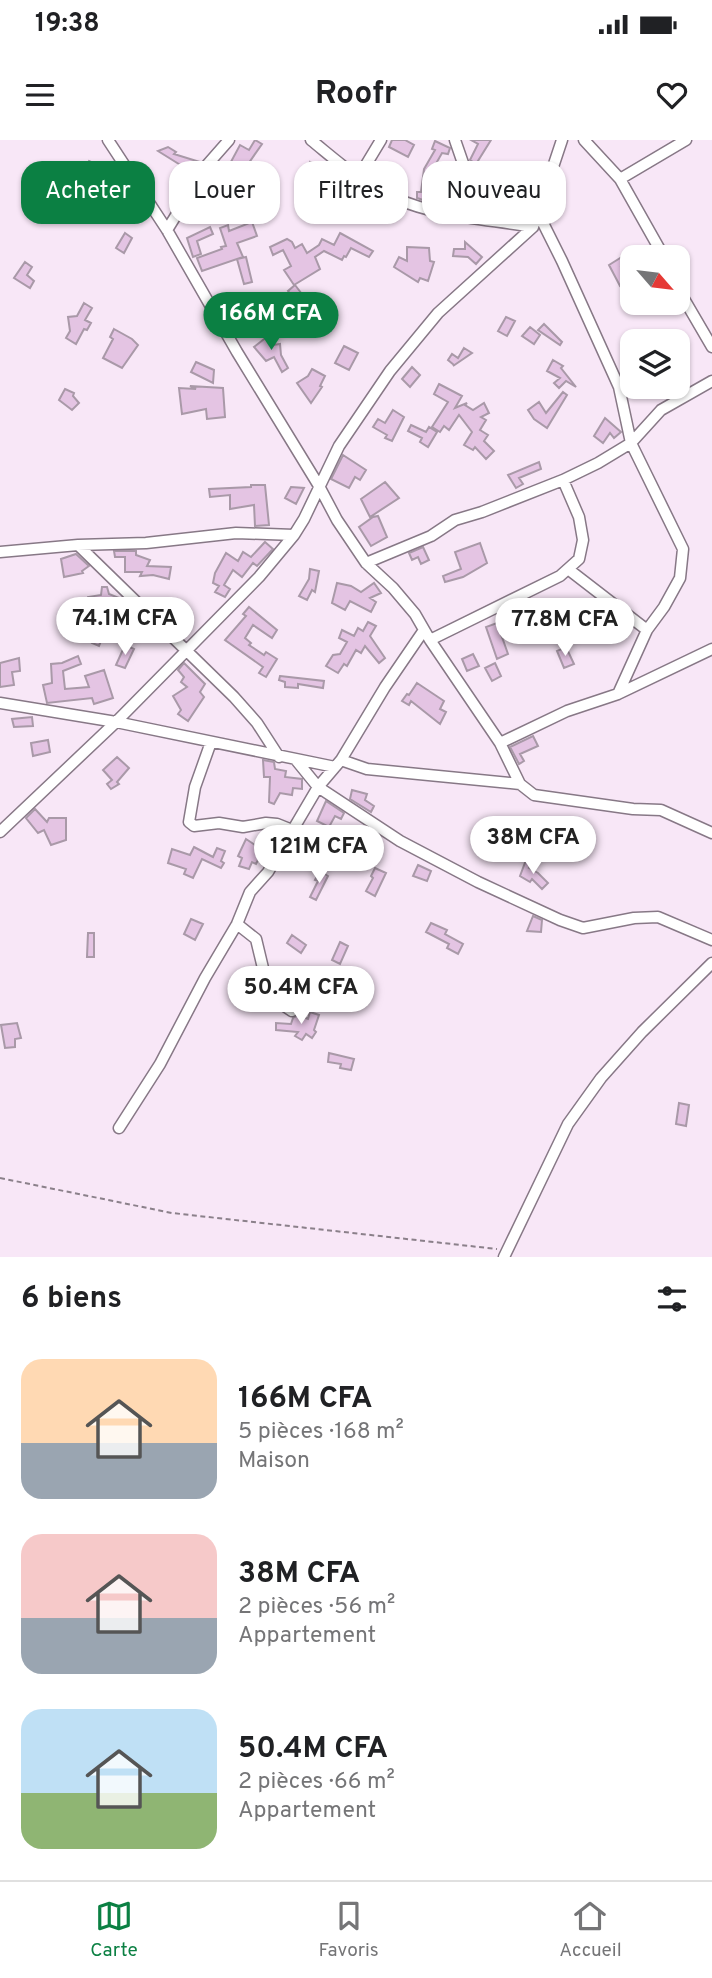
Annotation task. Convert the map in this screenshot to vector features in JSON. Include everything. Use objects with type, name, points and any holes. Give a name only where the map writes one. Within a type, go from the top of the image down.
[{"type":"street","points":[[108,140],[167,230],[337,520],[366,563],[393,588],[415,614],[500,743],[520,784],[534,796],[633,809],[662,810],[712,833]]},
{"type":"street","points":[[167,230],[207,166],[229,140]]},
{"type":"street","points":[[311,140],[337,161]]},
{"type":"street","points":[[368,161],[381,140]]},
{"type":"street","points":[[456,140],[463,161]]},
{"type":"street","points":[[555,161],[562,140]]},
{"type":"street","points":[[584,140],[620,180],[657,245]]},
{"type":"street","points":[[620,180],[686,140]]},
{"type":"street","points":[[516,224],[533,227]]},
{"type":"street","points":[[0,832],[116,722],[259,577],[304,519],[339,446],[390,371],[438,313],[534,224]]},
{"type":"street","points":[[544,224],[618,387],[631,443],[683,549],[680,578],[647,630],[618,694]]},
{"type":"street","points":[[690,309],[712,347]]},
{"type":"street","points":[[366,563],[431,536],[455,520],[563,480],[631,443],[661,410],[711,385]]},
{"type":"street","points":[[430,640],[560,576],[579,559],[583,540],[579,517],[563,480]]},
{"type":"street","points":[[0,552],[78,545],[146,543],[236,533],[293,534]]},
{"type":"street","points":[[78,545],[234,697],[257,723],[279,757]]},
{"type":"street","points":[[568,569],[647,630]]},
{"type":"street","points":[[119,1128],[160,1064],[237,924],[250,892],[268,872],[318,787],[338,763],[424,630]]},
{"type":"street","points":[[500,743],[567,711],[618,694],[712,649]]},
{"type":"street","points":[[0,703],[116,722],[296,760],[520,784]]},
{"type":"street","points":[[211,742],[195,787],[189,822],[194,826],[219,823],[243,827],[266,823],[292,830]]},
{"type":"street","points":[[296,760],[318,787],[400,841],[478,882],[560,920],[583,928],[634,918],[658,917],[712,940]]},
{"type":"street","points":[[237,924],[256,939],[268,989],[274,999],[292,1011]]},
{"type":"street","points":[[506,1254],[568,1124],[601,1078],[642,1032],[712,963]]},
{"type":"path","points":[[0,1178],[172,1213],[506,1254]]},
{"type":"building","points":[[255,140],[262,144],[250,161],[231,161],[240,145],[249,150]]},
{"type":"building","points":[[392,140],[405,140],[414,145],[408,157],[389,147]]},
{"type":"building","points":[[471,140],[491,140],[478,161],[472,161],[470,160],[478,144]]},
{"type":"building","points":[[435,141],[450,148],[448,154],[442,153],[438,161],[429,161],[435,150],[432,149]]},
{"type":"building","points":[[168,147],[176,152],[174,154],[197,161],[174,161],[158,151]]},
{"type":"building","points":[[422,184],[422,200],[417,198],[417,192],[421,192]]},
{"type":"building","points":[[253,224],[257,236],[237,243],[243,257],[202,271],[197,258],[226,246],[220,228],[228,225],[229,231]]},
{"type":"building","points":[[210,227],[213,234],[197,241],[201,254],[193,257],[187,238]]},
{"type":"building","points":[[125,233],[132,238],[124,253],[116,248]]},
{"type":"building","points":[[340,233],[373,251],[369,257],[351,248],[342,260],[324,251],[315,257],[320,269],[294,285],[284,270],[291,266],[283,250],[273,255],[270,247],[287,239],[295,248],[302,244],[307,253],[319,245],[322,239],[334,245]]},
{"type":"building","points":[[465,242],[482,257],[476,264],[468,257],[453,256],[454,249],[465,249]]},
{"type":"building","points":[[407,247],[429,248],[430,261],[434,262],[428,281],[420,278],[418,282],[394,267],[399,257],[407,261]]},
{"type":"building","points":[[246,257],[252,282],[244,284],[237,259]]},
{"type":"building","points":[[620,258],[620,286],[609,265]]},
{"type":"building","points":[[25,262],[32,267],[27,275],[34,281],[30,288],[14,278]]},
{"type":"building","points":[[295,285],[305,298],[298,304],[288,291]]},
{"type":"building","points":[[84,303],[92,308],[85,320],[91,323],[87,330],[84,329],[76,344],[66,338],[70,331],[68,317],[77,316]]},
{"type":"building","points":[[506,317],[515,321],[507,336],[498,331]]},
{"type":"building","points":[[544,324],[562,342],[560,345],[538,330]]},
{"type":"building","points":[[530,327],[540,335],[534,344],[522,336]]},
{"type":"building","points":[[114,329],[138,345],[122,368],[103,358],[113,339],[110,337]]},
{"type":"building","points":[[268,336],[273,345],[280,344],[281,355],[288,368],[282,372],[274,357],[266,361],[254,347]]},
{"type":"building","points":[[344,346],[358,353],[349,370],[335,363]]},
{"type":"building","points":[[464,348],[472,353],[453,366],[448,360],[452,354],[458,358]]},
{"type":"building","points":[[553,360],[563,366],[561,368],[576,387],[566,381],[559,388],[554,383],[560,378],[547,371]]},
{"type":"building","points":[[196,362],[214,370],[213,383],[191,372]]},
{"type":"building","points":[[412,367],[420,375],[410,387],[402,379]]},
{"type":"building","points":[[312,369],[325,376],[320,386],[322,387],[311,403],[297,383],[308,376]]},
{"type":"building","points":[[439,384],[462,396],[455,408],[467,403],[465,405],[473,410],[484,403],[489,413],[481,417],[486,420],[480,430],[488,435],[484,441],[494,451],[486,459],[475,447],[473,450],[464,445],[472,432],[459,415],[449,430],[444,426],[440,432],[432,427],[448,402],[434,394]]},
{"type":"building","points":[[190,386],[223,388],[225,417],[207,419],[206,409],[182,414],[179,388],[196,389]]},
{"type":"building","points":[[65,389],[74,393],[73,396],[79,403],[72,410],[59,400]]},
{"type":"building","points":[[563,392],[567,395],[547,428],[534,419],[528,410],[539,402],[546,413]]},
{"type":"building","points":[[393,410],[404,417],[392,441],[373,427],[378,419],[385,423]]},
{"type":"building","points":[[605,418],[621,432],[614,438],[610,433],[603,443],[594,436]]},
{"type":"building","points":[[411,425],[426,432],[429,427],[437,432],[428,447],[420,442],[422,438],[408,431]]},
{"type":"building","points":[[343,455],[366,470],[360,480],[355,477],[349,488],[331,479]]},
{"type":"building","points":[[539,462],[541,469],[519,478],[523,484],[516,488],[508,475]]},
{"type":"building","points":[[385,482],[399,498],[370,517],[361,499]]},
{"type":"building","points":[[265,485],[269,525],[255,526],[254,505],[230,509],[230,495],[210,497],[209,489]]},
{"type":"building","points":[[291,487],[304,488],[296,504],[285,498]]},
{"type":"building","points":[[378,516],[387,537],[371,546],[359,527]]},
{"type":"building","points":[[265,542],[273,549],[257,566],[253,563],[242,577],[233,570],[224,585],[230,589],[225,597],[215,592],[219,586],[213,583],[215,573],[226,553],[238,561],[243,552],[251,557]]},
{"type":"building","points":[[480,543],[487,563],[463,577],[445,582],[443,576],[461,569],[455,552]]},
{"type":"building","points":[[423,547],[429,560],[421,564],[418,557],[412,560],[409,553]]},
{"type":"building","points":[[114,551],[136,551],[136,555],[150,560],[147,566],[171,567],[169,579],[153,575],[140,576],[142,572],[125,572],[125,557],[115,557]]},
{"type":"building","points":[[76,554],[89,566],[83,573],[64,577],[61,559]]},
{"type":"building","points":[[310,569],[319,571],[315,592],[312,590],[307,600],[299,596],[309,579]]},
{"type":"building","points":[[337,583],[351,586],[361,592],[374,583],[381,593],[370,598],[376,602],[371,612],[350,601],[345,610],[332,603]]},
{"type":"building","points":[[102,587],[107,587],[109,594],[124,600],[120,609],[115,607],[99,646],[92,643],[97,629],[76,631],[76,624],[87,623],[88,597],[101,595]]},
{"type":"building","points":[[249,607],[277,630],[272,638],[253,625],[245,638],[251,643],[249,645],[264,655],[266,652],[277,659],[266,677],[259,673],[263,667],[225,640],[246,616],[243,614]]},
{"type":"building","points":[[368,622],[376,626],[370,636],[385,658],[379,663],[365,646],[361,653],[356,650],[347,666],[344,664],[338,673],[326,666],[333,655],[340,654],[347,642],[339,638],[342,630],[354,636],[358,628],[363,631]]},
{"type":"building","points":[[497,623],[508,654],[497,659],[486,627]]},
{"type":"building","points":[[125,645],[134,649],[125,668],[116,665]]},
{"type":"building","points":[[566,647],[574,664],[564,668],[557,651]]},
{"type":"building","points":[[473,654],[479,666],[467,671],[462,659]]},
{"type":"building","points":[[78,656],[81,664],[63,671],[65,689],[89,687],[85,676],[104,670],[113,698],[94,704],[92,698],[47,703],[43,685],[52,683],[51,664],[62,663]]},
{"type":"building","points":[[19,658],[20,671],[12,672],[14,685],[0,687],[0,663]]},
{"type":"building","points":[[184,663],[205,684],[200,692],[204,697],[188,721],[178,714],[181,710],[173,696],[187,687],[181,682],[184,677],[178,670]]},
{"type":"building","points":[[495,663],[501,676],[492,681],[485,668]]},
{"type":"building","points":[[280,676],[324,681],[323,688],[298,684],[298,688],[285,687],[285,682],[279,680]]},
{"type":"building","points":[[417,683],[444,701],[440,709],[446,712],[440,724],[411,701],[409,705],[402,701]]},
{"type":"building","points":[[32,717],[33,726],[14,727],[12,719]]},
{"type":"building","points":[[533,736],[538,746],[520,754],[524,761],[519,764],[510,747]]},
{"type":"building","points":[[48,740],[50,752],[33,756],[31,743]]},
{"type":"building","points":[[117,757],[129,768],[117,782],[119,784],[111,789],[107,784],[112,780],[103,770]]},
{"type":"building","points":[[263,760],[274,762],[275,769],[286,771],[285,777],[302,779],[302,789],[293,788],[292,795],[280,793],[274,804],[269,802],[270,777],[264,777]]},
{"type":"building","points":[[352,790],[367,794],[365,800],[374,806],[371,812],[350,799]]},
{"type":"building","points":[[326,801],[344,813],[341,819],[335,816],[329,827],[317,821]]},
{"type":"building","points":[[35,809],[47,822],[49,818],[66,818],[66,840],[51,845],[44,830],[38,833],[26,818]]},
{"type":"building","points":[[246,839],[270,855],[264,864],[258,860],[256,864],[252,862],[249,869],[239,866],[242,858],[238,856]]},
{"type":"building","points":[[194,847],[213,857],[217,848],[225,851],[221,868],[202,859],[193,878],[184,874],[186,869],[168,863],[172,849],[190,855]]},
{"type":"building","points":[[526,860],[531,865],[529,868],[548,883],[542,889],[532,879],[530,882],[520,876]]},
{"type":"building","points":[[418,865],[431,871],[427,881],[413,876]]},
{"type":"building","points":[[375,868],[386,873],[375,896],[366,891]]},
{"type":"building","points":[[320,871],[328,876],[316,900],[310,897]]},
{"type":"building","points":[[533,916],[542,920],[541,932],[527,931]]},
{"type":"building","points":[[191,919],[203,924],[195,940],[184,934]]},
{"type":"building","points":[[431,923],[447,930],[445,934],[463,944],[458,954],[447,948],[449,944],[426,932]]},
{"type":"building","points":[[88,933],[94,933],[94,957],[87,957]]},
{"type":"building","points":[[292,935],[306,945],[301,953],[287,943]]},
{"type":"building","points":[[340,942],[348,946],[340,964],[332,960]]},
{"type":"building","points":[[310,1012],[319,1015],[312,1038],[306,1034],[302,1040],[295,1036],[298,1032],[276,1030],[276,1023],[291,1024],[293,1018],[298,1015],[308,1019]]},
{"type":"building","points":[[17,1023],[21,1038],[15,1039],[15,1047],[5,1048],[1,1025]]},
{"type":"building","points":[[329,1053],[354,1059],[351,1070],[340,1068],[341,1064],[328,1062]]},
{"type":"building","points":[[679,1103],[689,1105],[686,1126],[676,1124]]}]
